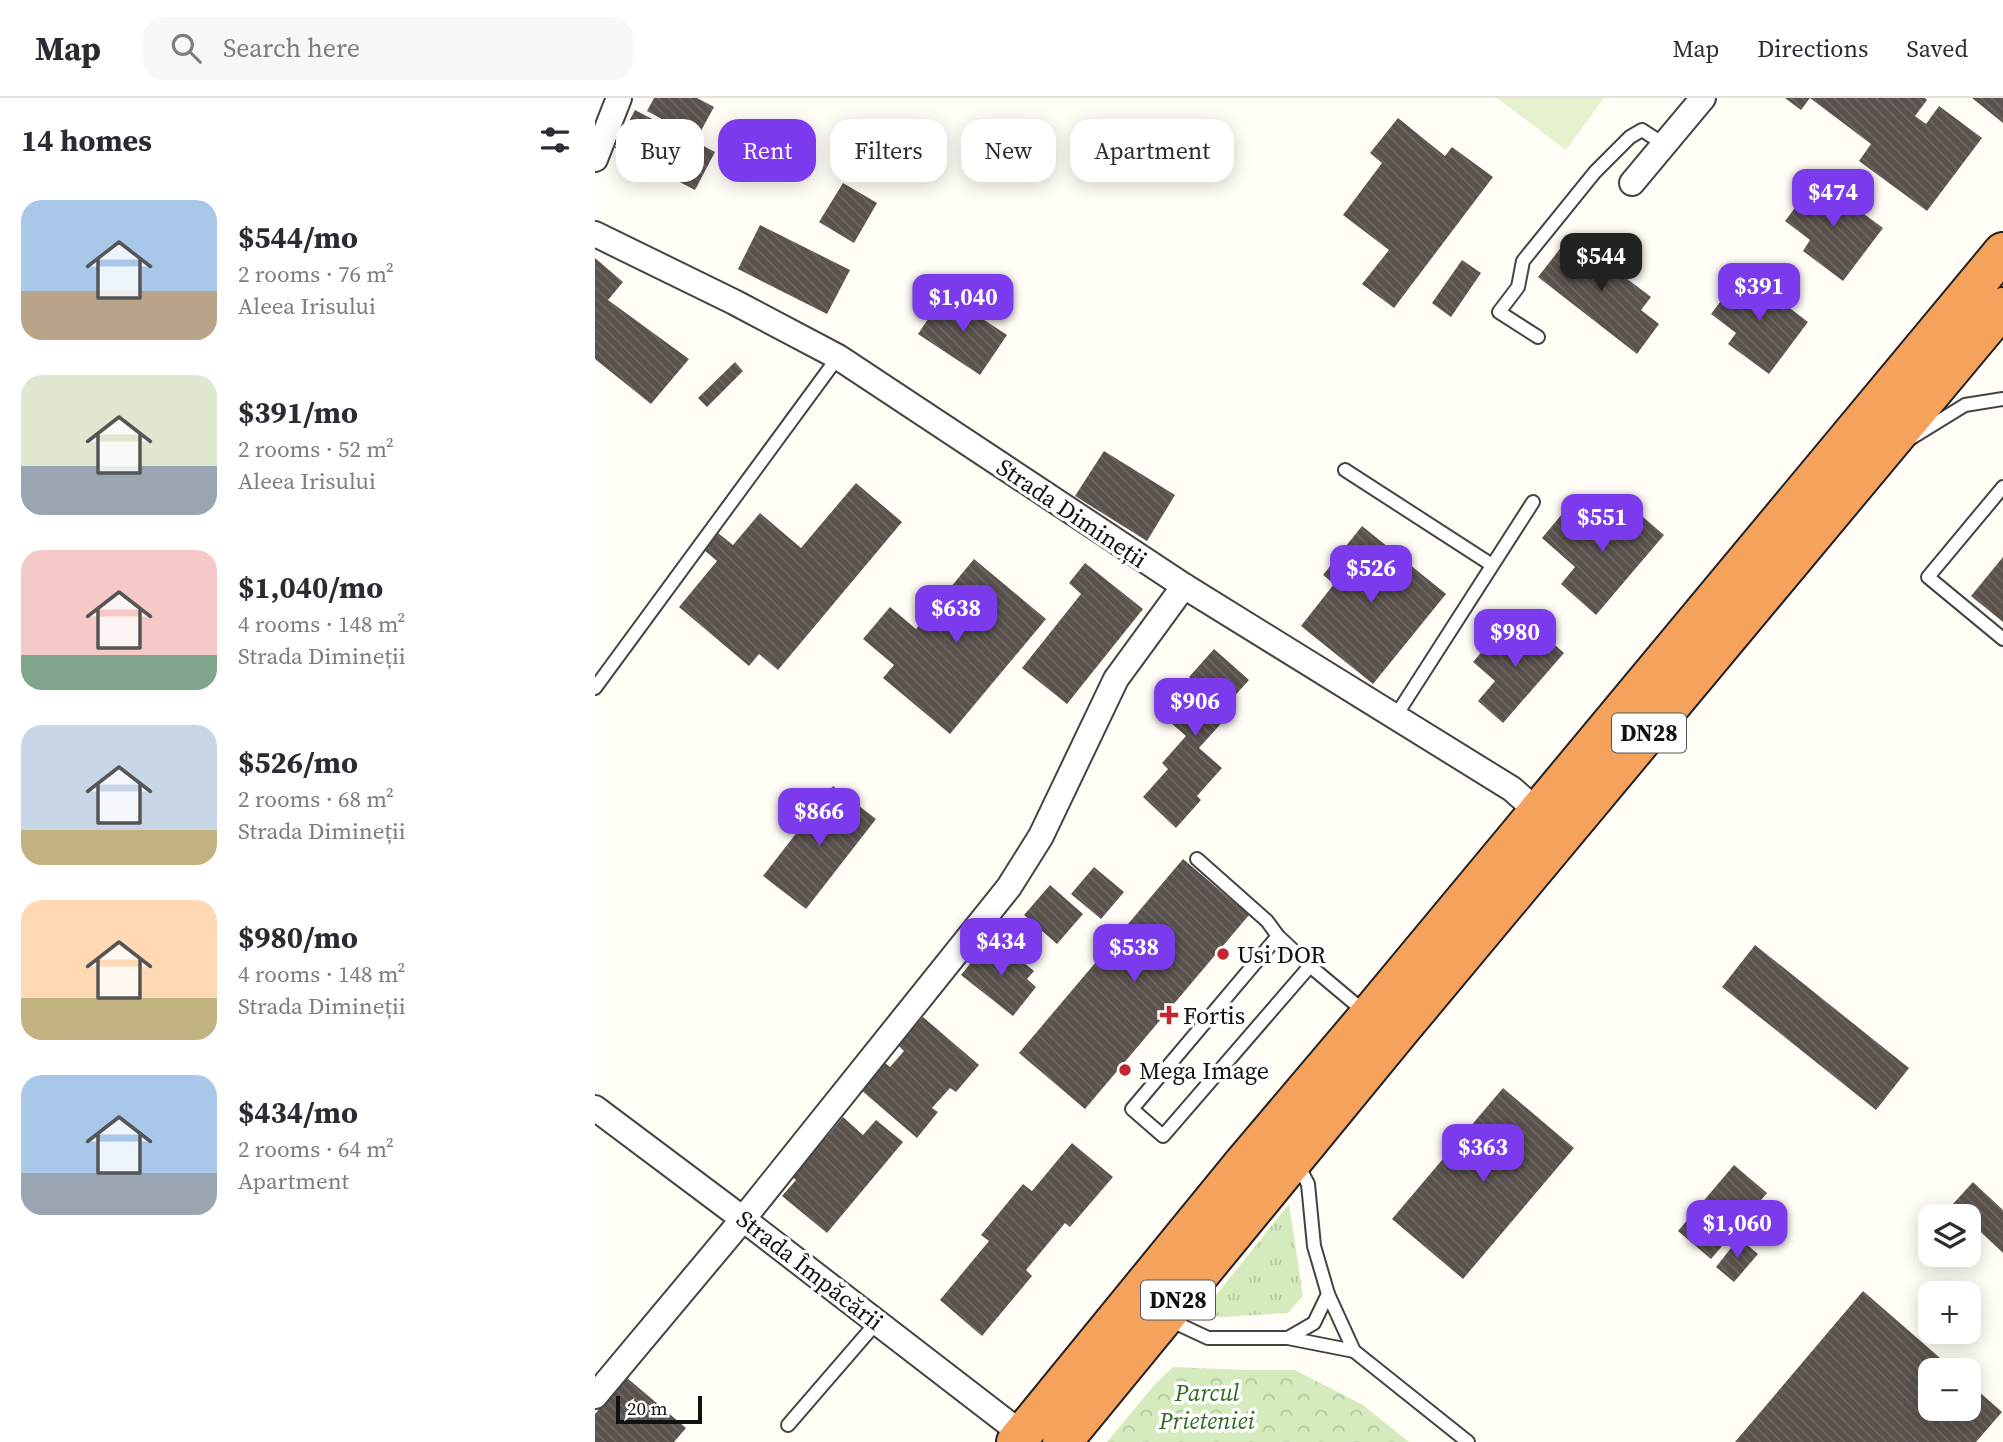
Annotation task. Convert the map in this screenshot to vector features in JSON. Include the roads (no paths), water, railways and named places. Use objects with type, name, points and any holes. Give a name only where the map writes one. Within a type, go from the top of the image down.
[{"type":"highway","name":"DN28","points":[[1019,1438],[1241,1165],[1369,1016],[2003,252]]},
{"type":"highway","name":"DN28","points":[[1062,1442],[1167,1305],[1295,1158],[2003,307]]},
{"type":"street","points":[[595,159],[619,98]]},
{"type":"street","points":[[1632,183],[1703,98]]},
{"type":"street","name":"Strada Dimineții","points":[[595,234],[734,302],[838,357],[1184,586],[1512,789],[1538,812]]},
{"type":"street","points":[[595,1396],[743,1219],[1009,887],[1041,836],[1116,679],[1184,586]]},
{"type":"street","name":"Strada Împăcării","points":[[595,1108],[877,1322],[1019,1438]]},
{"type":"lane","points":[[1538,337],[1499,312],[1518,287],[1523,261],[1595,172],[1630,137],[1642,130],[1665,145]]},
{"type":"lane","points":[[595,688],[838,357]]},
{"type":"lane","points":[[1874,461],[1965,405],[2003,399]]},
{"type":"lane","points":[[1345,470],[1492,565]]},
{"type":"lane","points":[[2003,487],[1928,577],[2003,639]]},
{"type":"lane","points":[[1395,718],[1533,502]]},
{"type":"lane","points":[[1197,859],[1267,921],[1278,936],[1310,966],[1369,1016]]},
{"type":"lane","points":[[1278,936],[1132,1109],[1163,1136],[1310,966]]},
{"type":"lane","points":[[1295,1158],[1308,1184],[1314,1246],[1328,1294],[1354,1351],[1468,1442]]},
{"type":"lane","points":[[1214,1221],[1241,1165]]},
{"type":"lane","points":[[1288,1338],[1314,1323],[1328,1294]]},
{"type":"lane","points":[[1167,1305],[1178,1324],[1208,1338],[1288,1338],[1354,1351]]},
{"type":"lane","points":[[788,1425],[877,1322]]},
{"type":"place","name":"Usi DOR","points":[[1223,954]]},
{"type":"place","name":"Fortis","points":[[1169,1015]]},
{"type":"place","name":"Mega Image","points":[[1125,1070]]},
{"type":"park label","name":"Parcul Prieteniei","points":[[1207,1406]]}]
